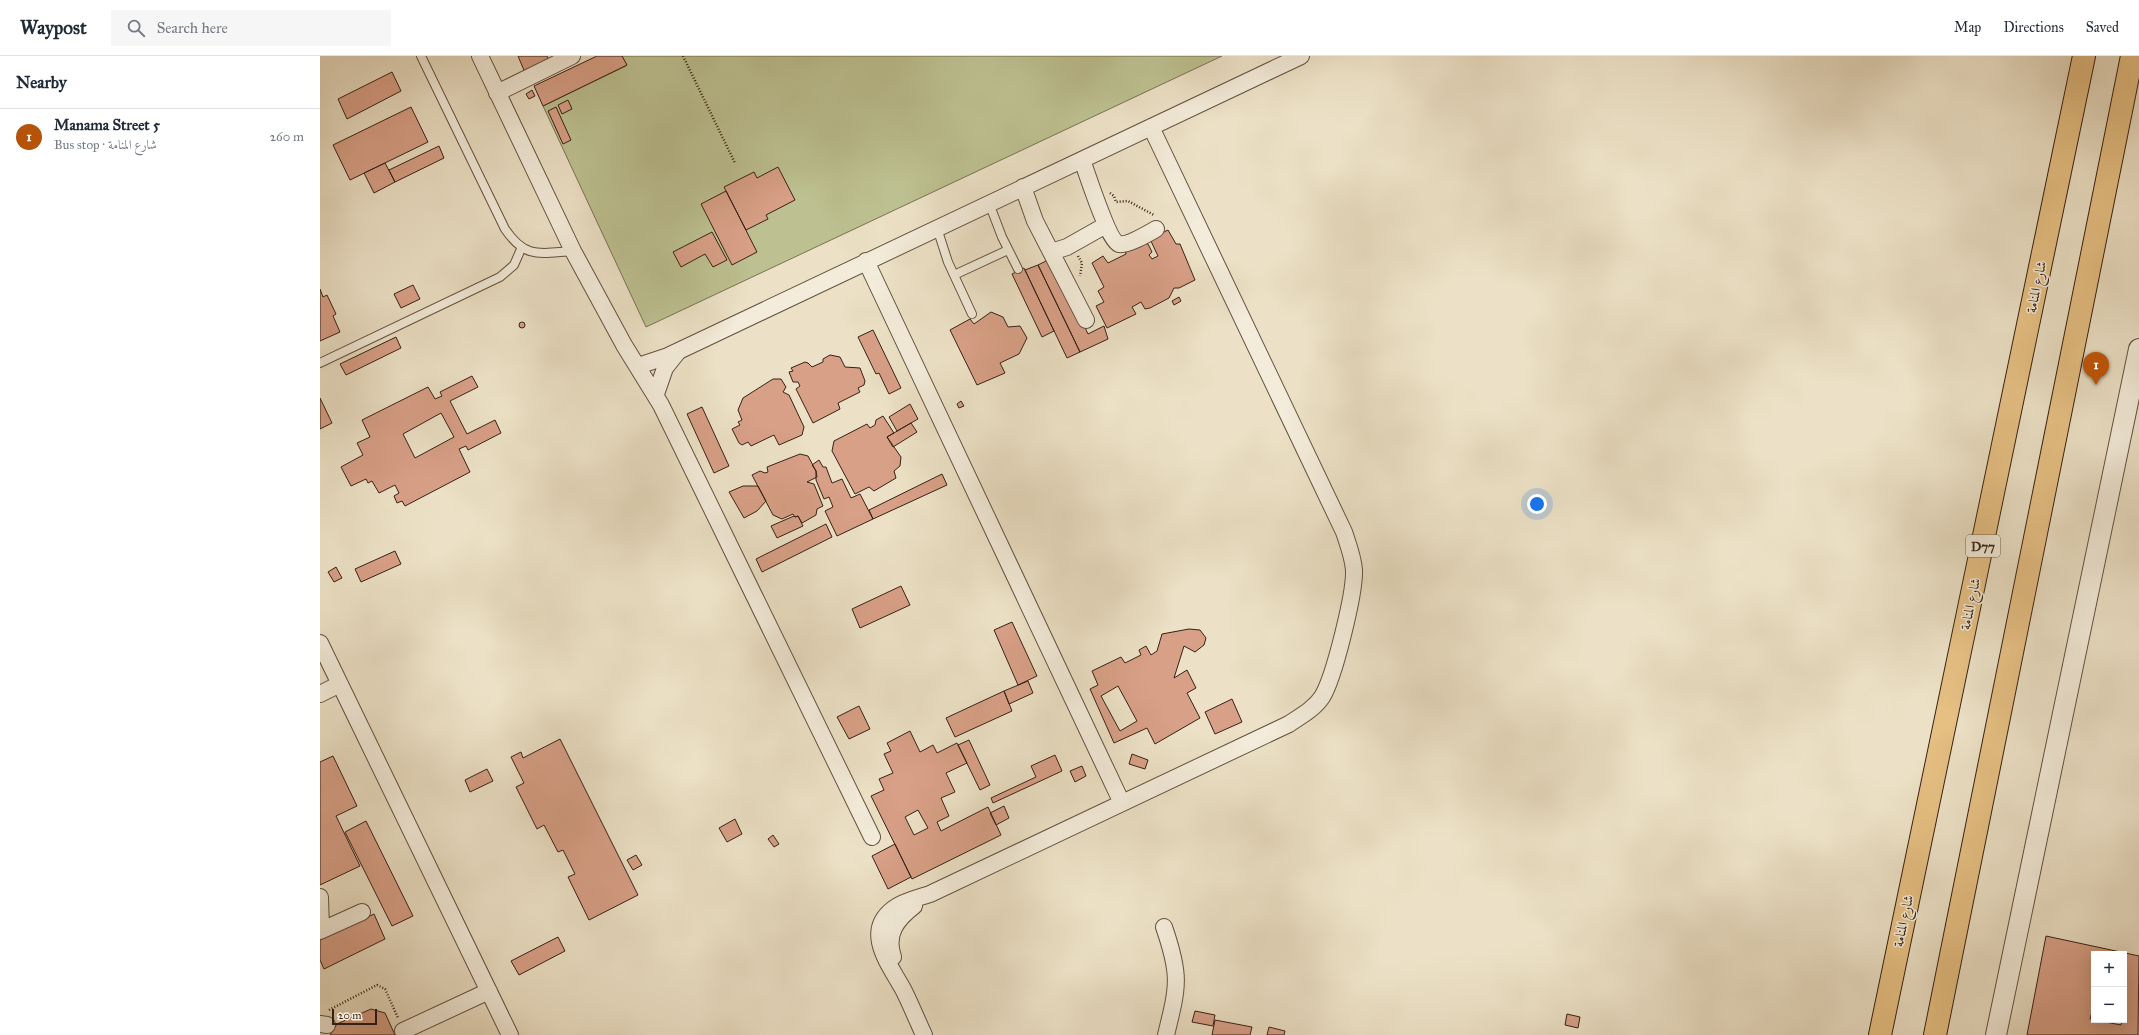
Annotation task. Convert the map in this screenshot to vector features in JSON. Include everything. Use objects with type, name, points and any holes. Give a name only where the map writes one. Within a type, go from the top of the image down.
[{"type":"main road","name":"شارع المنامة","points":[[1880,1035],[2084,56]]},
{"type":"main road","points":[[1935,1035],[2132,56]]},
{"type":"street","points":[[480,56],[573,250],[621,339],[656,394],[872,837]]},
{"type":"street","points":[[638,366],[678,352],[866,261],[1301,56]]},
{"type":"street","points":[[497,93],[562,58]]},
{"type":"street","points":[[924,1035],[903,990],[886,962],[882,950],[879,933],[882,924],[892,910],[899,905],[930,894],[1121,801],[1289,724],[1306,714],[1321,698],[1330,682],[1352,589],[1354,570],[1351,552],[1344,532],[1151,127]]},
{"type":"street","points":[[1082,160],[1106,225],[1115,241],[1123,244],[1156,229]]},
{"type":"street","points":[[1023,187],[1035,221],[1086,320]]},
{"type":"street","points":[[1051,252],[1067,247],[1106,225]]},
{"type":"street","points":[[866,261],[1121,801]]},
{"type":"street","points":[[1997,1034],[2139,349]]},
{"type":"street","points":[[656,394],[665,368],[678,352]]},
{"type":"street","points":[[320,643],[510,1035]]},
{"type":"street","points":[[320,694],[340,684]]},
{"type":"street","points":[[320,897],[321,931],[362,912]]},
{"type":"street","points":[[1164,927],[1176,962],[1178,978],[1166,1035]]},
{"type":"street","points":[[403,1031],[424,1029],[489,991]]},
{"type":"lane","points":[[422,56],[505,229],[520,248],[537,253],[573,250]]},
{"type":"lane","points":[[989,203],[1008,250],[1018,269]]},
{"type":"lane","points":[[937,228],[954,275],[972,314]]},
{"type":"lane","points":[[320,363],[500,277],[514,265],[520,248]]},
{"type":"lane","points":[[954,275],[1008,250]]},
{"type":"path","points":[[683,56],[735,163]]},
{"type":"path","points":[[1098,201],[1110,193],[1114,196],[1116,202],[1128,201],[1139,208],[1147,210],[1160,221],[1162,226],[1156,229]]},
{"type":"path","points":[[323,1024],[327,1011],[372,986],[377,985],[386,989],[403,1031]]},
{"type":"green space","points":[[622,56],[1222,56],[646,327],[543,106],[626,66]]},
{"type":"building","points":[[518,56],[547,56],[550,63],[526,75]]},
{"type":"building","points":[[597,56],[622,56],[627,65],[543,106],[534,86]]},
{"type":"building","points":[[392,72],[401,91],[347,119],[338,99]]},
{"type":"building","points":[[532,90],[535,96],[529,99],[526,94]]},
{"type":"building","points":[[568,100],[572,109],[562,114],[558,105]]},
{"type":"building","points":[[411,107],[428,142],[350,180],[333,145]]},
{"type":"building","points":[[556,107],[571,140],[563,144],[548,111]]},
{"type":"building","points":[[439,146],[444,158],[395,182],[389,170]]},
{"type":"building","points":[[385,163],[395,182],[374,193],[364,173]]},
{"type":"building","points":[[778,167],[795,200],[766,215],[768,219],[746,230],[724,187],[754,172],[757,178]]},
{"type":"building","points":[[726,191],[757,252],[732,265],[701,204]]},
{"type":"building","points":[[1168,230],[1176,244],[1180,244],[1195,280],[1179,288],[1174,288],[1169,298],[1150,308],[1145,309],[1141,302],[1132,307],[1136,314],[1107,328],[1096,306],[1104,302],[1098,291],[1104,287],[1092,263],[1103,256],[1108,263],[1126,254],[1125,250],[1140,242],[1148,244],[1152,252],[1149,255],[1152,259],[1158,256],[1150,239]]},
{"type":"building","points":[[712,232],[727,260],[713,267],[705,254],[681,267],[673,252]]},
{"type":"building","points":[[1052,258],[1088,334],[1104,326],[1108,339],[1080,352],[1038,265]]},
{"type":"building","points":[[1038,265],[1080,352],[1067,358],[1025,270]]},
{"type":"building","points":[[1024,268],[1054,331],[1042,337],[1012,274]]},
{"type":"building","points":[[413,285],[420,299],[401,308],[394,294]]},
{"type":"building","points":[[320,289],[323,297],[327,295],[336,314],[333,316],[340,332],[320,341]]},
{"type":"building","points":[[1179,297],[1181,301],[1174,305],[1172,301]]},
{"type":"building","points":[[991,312],[1003,317],[1008,327],[1020,326],[1027,338],[1019,354],[1000,363],[1005,373],[977,385],[950,330],[970,319],[974,324]]},
{"type":"building","points":[[522,322],[525,325],[522,328],[519,325]]},
{"type":"building","points":[[873,330],[901,388],[889,394],[879,373],[876,374],[858,337]]},
{"type":"building","points":[[396,337],[401,348],[346,375],[340,364]]},
{"type":"building","points":[[830,355],[840,357],[845,367],[860,368],[865,381],[864,385],[858,388],[860,392],[838,403],[840,409],[813,423],[796,389],[800,386],[798,382],[793,382],[789,372],[793,371],[791,368],[805,362],[812,367],[823,362],[823,359]]},
{"type":"building","points":[[472,376],[478,387],[450,401],[467,434],[495,420],[501,433],[468,450],[466,446],[459,449],[470,472],[405,506],[402,501],[397,503],[394,496],[399,493],[395,485],[379,493],[372,481],[368,483],[366,479],[351,486],[341,467],[363,455],[357,443],[370,437],[362,420],[428,387],[435,399],[442,396],[440,392]],"holes":[[[441,413],[454,437],[415,458],[403,434]]]},
{"type":"building","points":[[773,379],[781,379],[786,387],[783,392],[789,395],[804,427],[802,435],[779,445],[774,435],[751,446],[748,442],[742,445],[739,443],[732,429],[740,425],[738,422],[742,420],[738,410],[743,398]]},
{"type":"building","points":[[320,398],[332,423],[320,429]]},
{"type":"building","points":[[961,401],[964,406],[959,408],[957,404]]},
{"type":"building","points":[[910,404],[918,419],[897,431],[889,417]]},
{"type":"building","points":[[702,407],[729,466],[714,473],[687,414]]},
{"type":"building","points":[[883,416],[894,433],[887,437],[901,457],[900,466],[894,471],[896,478],[874,491],[869,487],[855,494],[832,451],[834,441],[867,424],[870,428],[875,425],[876,420]]},
{"type":"building","points":[[911,423],[917,432],[893,447],[887,437]]},
{"type":"building","points":[[800,454],[808,456],[816,471],[817,477],[807,482],[814,484],[823,506],[817,509],[816,515],[802,523],[798,516],[795,517],[793,514],[782,519],[773,515],[752,475],[760,471],[765,473],[768,472],[767,467]]},
{"type":"building","points":[[819,460],[823,467],[826,467],[832,483],[842,479],[851,498],[860,494],[873,519],[837,536],[825,511],[833,507],[829,497],[824,499],[816,480],[816,471],[812,465]]},
{"type":"building","points":[[942,474],[947,485],[873,519],[869,510]]},
{"type":"building","points":[[743,486],[758,486],[766,501],[757,511],[744,518],[729,492]]},
{"type":"building","points":[[794,516],[798,516],[803,526],[777,538],[771,526]]},
{"type":"building","points":[[826,524],[832,537],[762,572],[756,559]]},
{"type":"building","points":[[395,551],[401,564],[361,582],[355,569]]},
{"type":"building","points":[[336,567],[342,578],[334,582],[328,572]]},
{"type":"building","points":[[901,586],[910,605],[860,628],[852,609]]},
{"type":"building","points":[[1012,622],[1037,676],[1018,685],[994,630]]},
{"type":"building","points":[[1189,629],[1200,630],[1206,638],[1204,645],[1195,652],[1184,646],[1174,678],[1187,670],[1196,688],[1187,693],[1200,718],[1155,744],[1147,728],[1114,743],[1090,689],[1098,685],[1092,671],[1121,657],[1125,663],[1141,655],[1139,650],[1146,646],[1151,655],[1157,651],[1162,634]],"holes":[[[1118,686],[1137,721],[1120,731],[1101,696]]]},
{"type":"building","points":[[1028,681],[1033,693],[1009,704],[1004,691]]},
{"type":"building","points":[[1004,691],[1012,711],[955,737],[946,718]]},
{"type":"building","points":[[1232,699],[1242,722],[1215,734],[1205,712]]},
{"type":"building","points":[[859,706],[870,729],[849,739],[837,717]]},
{"type":"building","points":[[910,731],[920,752],[933,745],[937,753],[957,743],[967,763],[946,773],[955,792],[941,798],[949,816],[937,822],[941,831],[988,807],[1001,835],[912,879],[871,796],[884,790],[879,779],[893,773],[884,754],[891,751],[887,743]],"holes":[[[918,810],[928,828],[914,835],[905,817]]]},
{"type":"building","points":[[560,739],[638,895],[589,920],[568,877],[575,874],[563,850],[558,852],[544,825],[537,829],[516,787],[524,783],[511,757],[521,752],[523,758]]},
{"type":"building","points":[[969,740],[990,785],[980,790],[958,745]]},
{"type":"building","points":[[1132,754],[1148,760],[1145,769],[1129,764]]},
{"type":"building","points":[[1055,755],[1062,771],[993,803],[991,798],[1036,777],[1031,766]]},
{"type":"building","points":[[333,756],[357,806],[336,816],[360,866],[320,885],[320,762]]},
{"type":"building","points":[[1082,766],[1086,776],[1075,782],[1070,771]]},
{"type":"building","points":[[487,769],[493,781],[470,792],[465,780]]},
{"type":"building","points":[[1004,806],[1009,818],[996,825],[990,813]]},
{"type":"building","points":[[735,819],[742,834],[727,842],[719,828]]},
{"type":"building","points":[[366,821],[413,916],[392,926],[345,832]]},
{"type":"building","points":[[773,835],[779,844],[774,847],[768,839]]},
{"type":"building","points":[[895,844],[911,877],[888,889],[872,856]]},
{"type":"building","points":[[636,855],[642,865],[633,870],[627,860]]},
{"type":"building","points":[[374,914],[385,939],[324,969],[320,960],[320,940]]},
{"type":"building","points":[[2046,936],[2116,951],[2091,951],[2091,1023],[2111,1023],[2121,1025],[2121,1023],[2127,1023],[2127,953],[2139,956],[2138,1035],[2027,1035]]},
{"type":"building","points":[[558,937],[565,951],[519,975],[511,961]]},
{"type":"building","points":[[371,1009],[385,1013],[395,1035],[330,1035],[337,1024]]},
{"type":"building","points":[[1195,1011],[1215,1015],[1213,1026],[1192,1022]]},
{"type":"building","points":[[1567,1014],[1580,1017],[1578,1028],[1565,1025]]},
{"type":"building","points":[[1215,1020],[1252,1027],[1250,1035],[1212,1035]]},
{"type":"building","points":[[1269,1027],[1285,1031],[1284,1035],[1267,1035]]},
{"type":"place","name":"Manama Street 5","points":[[2096,385]]}]
